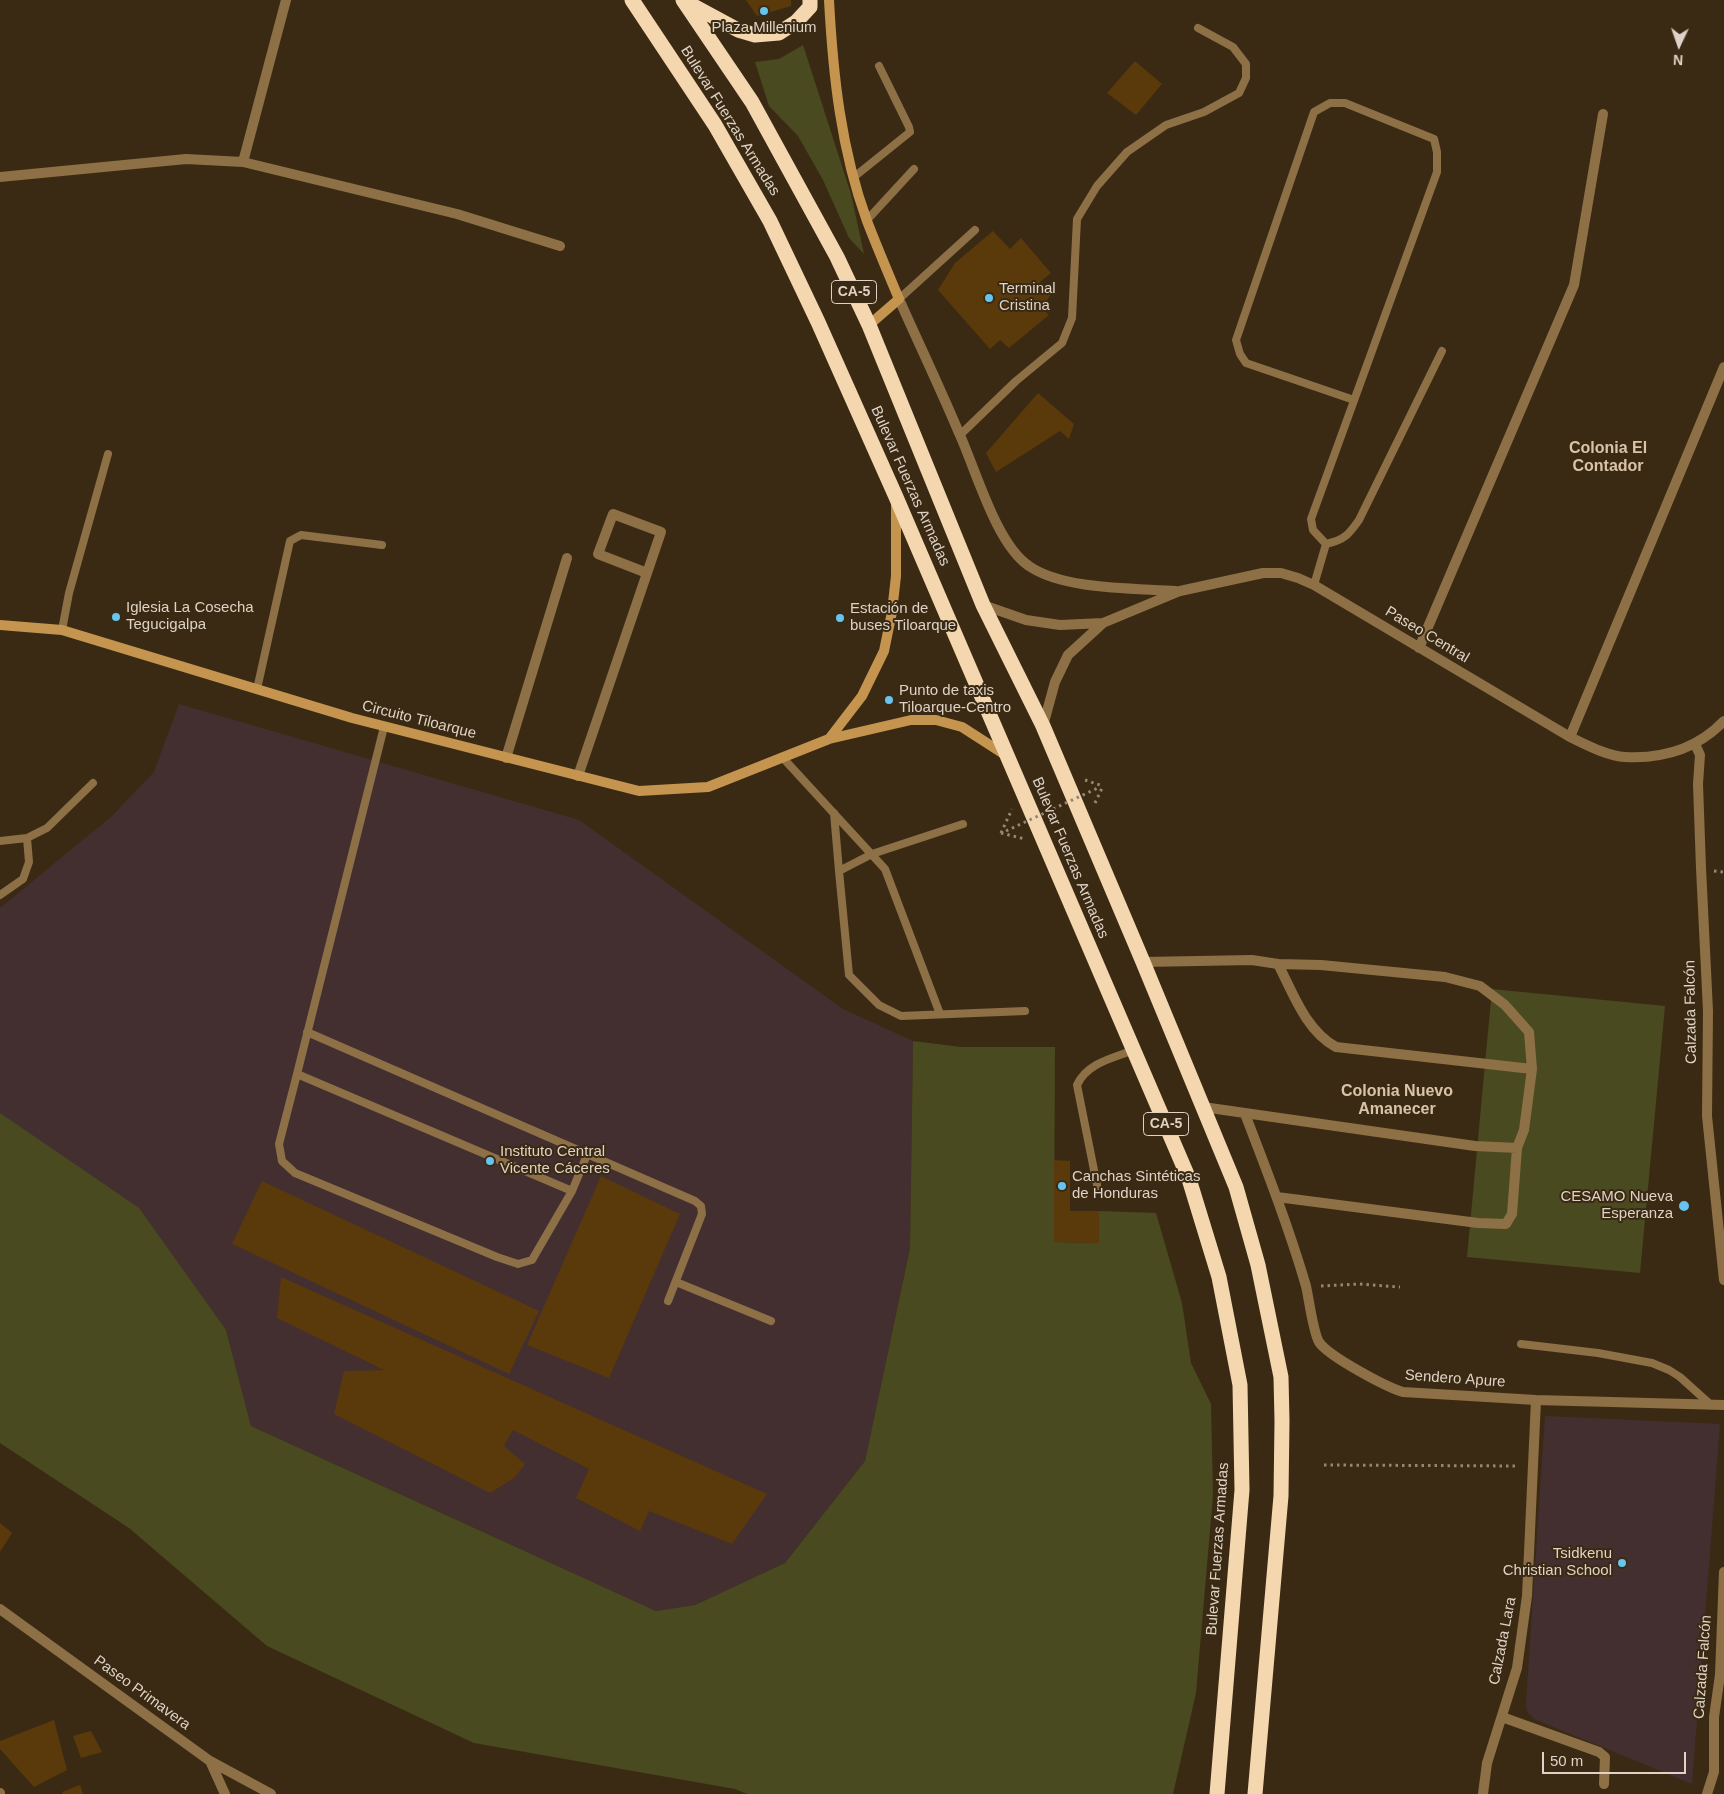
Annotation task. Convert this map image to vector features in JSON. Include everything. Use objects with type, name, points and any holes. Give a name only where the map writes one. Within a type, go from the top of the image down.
[{"type":"highway","name":"Bulevar Fuerzas Armadas","points":[[632,0],[716,125],[770,221],[818,322],[896,498],[1189,1179],[1219,1277],[1240,1385],[1242,1490],[1217,1794]]},
{"type":"highway","points":[[684,1],[738,30],[755,35],[779,34],[796,22],[810,7],[810,0]]},
{"type":"highway","name":"Bulevar Fuerzas Armadas","points":[[684,1],[752,102],[837,257],[869,325],[983,605],[1042,726],[1143,962],[1236,1187],[1258,1265],[1281,1377],[1281,1496],[1255,1794]]},
{"type":"street","points":[[243,162],[286,0]]},
{"type":"street","points":[[829,0],[836,97],[848,155],[867,220],[998,528],[1013,551],[1028,566],[1050,577],[1077,583],[1180,591]]},
{"type":"street","points":[[1419,648],[1574,285],[1603,114]]},
{"type":"street","points":[[0,177],[186,158],[243,162],[448,212],[560,246]]},
{"type":"street","points":[[869,325],[899,299]]},
{"type":"street","points":[[1570,737],[1724,367]]},
{"type":"street","points":[[830,739],[862,696],[884,651],[892,612],[896,576],[896,498]]},
{"type":"street","points":[[578,776],[661,532],[613,514],[598,554],[647,573]]},
{"type":"street","points":[[506,758],[568,558]]},
{"type":"street","name":"Paseo Central","points":[[1042,726],[1055,682],[1068,655],[1103,623],[1180,591],[1263,573],[1281,573],[1314,585],[1570,737],[1593,748],[1624,757],[1666,755],[1695,744],[1713,733],[1724,721]]},
{"type":"street","name":"Paseo Central","points":[[983,605],[1026,620],[1060,625],[1103,623]]},
{"type":"street","name":"Circuito Tiloarque","points":[[0,624],[62,630],[384,726],[639,792],[708,787],[830,739],[911,720],[936,720],[962,727],[1007,757]]},
{"type":"street","name":"Calzada Falcón","points":[[1695,744],[1700,755],[1698,784],[1708,1011],[1707,1116],[1720,1182],[1724,1280]]},
{"type":"street","points":[[1143,962],[1252,960],[1278,964],[1321,965],[1445,977],[1480,986],[1505,1005],[1529,1032],[1532,1069],[1524,1130],[1518,1148],[1512,1214],[1506,1224],[1478,1223],[1277,1197]]},
{"type":"street","points":[[1278,964],[1305,1015],[1324,1040],[1336,1047],[1532,1069]]},
{"type":"street","points":[[1203,1108],[1475,1146],[1518,1148]]},
{"type":"street","name":"Sendero Apure","points":[[1245,1114],[1277,1197],[1306,1287],[1318,1340],[1326,1350],[1389,1388],[1403,1392],[1536,1400],[1724,1405]]},
{"type":"street","name":"Calzada Lara","points":[[1482,1794],[1487,1762],[1517,1668],[1527,1596],[1536,1400]]},
{"type":"street","name":"Calzada Falcón","points":[[1707,1794],[1714,1772],[1719,1717],[1724,1578]]},
{"type":"street","name":"Paseo Primavera","points":[[0,1609],[210,1761],[271,1794]]},
{"type":"street","points":[[1502,1717],[1599,1752],[1605,1757],[1604,1784]]},
{"type":"street","points":[[210,1761],[225,1794]]},
{"type":"lane","points":[[960,435],[1016,381],[1062,343],[1072,318],[1077,219],[1097,186],[1127,152],[1166,125],[1204,112],[1239,93],[1246,78],[1246,64],[1233,47],[1198,28]]},
{"type":"lane","points":[[854,177],[910,132],[879,66]]},
{"type":"lane","points":[[1326,544],[1314,530],[1311,519],[1437,172],[1437,152],[1434,138],[1345,103],[1330,104],[1314,112],[1236,340],[1240,354],[1246,363],[1354,400]]},
{"type":"lane","points":[[867,220],[914,169]]},
{"type":"lane","points":[[899,299],[975,230]]},
{"type":"lane","points":[[1326,544],[1337,542],[1348,536],[1359,520],[1442,351]]},
{"type":"lane","points":[[62,630],[69,593],[108,454]]},
{"type":"lane","points":[[257,689],[290,541],[302,536],[382,545]]},
{"type":"lane","points":[[1314,585],[1326,544]]},
{"type":"lane","points":[[384,726],[279,1144],[282,1162],[294,1173],[497,1258],[518,1264],[532,1260],[572,1191],[587,1154]]},
{"type":"lane","points":[[783,758],[886,869],[940,1014]]},
{"type":"lane","points":[[0,841],[28,838],[47,828],[92,783]]},
{"type":"lane","points":[[834,813],[850,975],[879,1006],[901,1016],[1025,1011]]},
{"type":"lane","points":[[839,871],[872,854],[963,824]]},
{"type":"lane","points":[[0,895],[23,879],[29,862],[28,838]]},
{"type":"lane","points":[[308,1032],[694,1201],[701,1206],[702,1214],[668,1301]]},
{"type":"lane","points":[[1098,1190],[1077,1085],[1081,1075],[1089,1068],[1134,1050]]},
{"type":"lane","points":[[297,1074],[572,1191]]},
{"type":"lane","points":[[676,1282],[771,1321]]},
{"type":"lane","points":[[1521,1344],[1598,1353],[1652,1363],[1669,1370],[1711,1405]]},
{"type":"path","points":[[1001,833],[1103,786]]},
{"type":"path","points":[[1306,1287],[1359,1284],[1400,1287]]},
{"type":"path","points":[[1324,1465],[1532,1466]]},
{"type":"shaded area","points":[[803,45],[851,194],[864,254],[849,238],[823,180],[798,136],[769,106],[755,62],[779,59]]},
{"type":"shaded area","name":"Instituto Central Vicente Cáceres","points":[[179,704],[579,820],[843,1009],[913,1041],[910,1248],[865,1461],[785,1563],[695,1605],[656,1611],[251,1426],[226,1330],[0,1113],[0,908],[111,817],[154,772]]},
{"type":"shaded area","points":[[1492,989],[1665,1006],[1640,1273],[1467,1257]]},
{"type":"shaded area","points":[[913,1041],[961,1047],[1055,1047],[1054,1242],[1099,1243],[1099,1211],[1156,1213],[1182,1303],[1191,1363],[1211,1404],[1213,1495],[1196,1693],[1173,1794],[747,1794],[735,1789],[474,1743],[267,1646],[129,1528],[0,1443],[0,1113],[139,1208],[226,1330],[251,1426],[656,1611],[695,1605],[785,1563],[865,1461],[910,1248]]},
{"type":"shaded area","name":"Tsidkenu Christian School","points":[[1545,1416],[1720,1424],[1692,1784],[1534,1719],[1527,1711]]},
{"type":"building","name":"Plaza Millenium","points":[[746,0],[791,0],[791,6],[757,16]]},
{"type":"building","points":[[1135,61],[1162,84],[1136,115],[1107,93]]},
{"type":"building","points":[[993,231],[1010,249],[1021,238],[1051,273],[1040,282],[1051,294],[1042,308],[1049,315],[1009,348],[1000,340],[990,349],[938,290],[955,263]]},
{"type":"building","points":[[1038,393],[1074,424],[1069,439],[1060,431],[996,472],[986,453]]},
{"type":"building","name":"Canchas Sintéticas de Honduras","points":[[1054,1160],[1070,1161],[1070,1211],[1099,1211],[1099,1243],[1054,1242]]},
{"type":"building","points":[[601,1176],[680,1214],[609,1378],[527,1345]]},
{"type":"building","points":[[262,1181],[539,1311],[509,1374],[232,1244]]},
{"type":"building","points":[[281,1277],[767,1494],[732,1544],[649,1511],[640,1531],[576,1498],[589,1469],[513,1430],[504,1446],[525,1464],[514,1478],[490,1493],[334,1414],[344,1371],[384,1370],[277,1318]]},
{"type":"building","points":[[0,1523],[12,1533],[0,1552]]},
{"type":"building","points":[[54,1720],[67,1770],[34,1787],[0,1749],[0,1741]]},
{"type":"building","points":[[91,1731],[102,1752],[81,1758],[73,1736]]},
{"type":"building","points":[[80,1785],[83,1794],[63,1794],[62,1792]]},
{"type":"place","name":"Plaza Millenium","points":[[764,11]]},
{"type":"place","name":"Terminal Cristina","points":[[989,298]]},
{"type":"place","name":"Iglesia La Cosecha Tegucigalpa","points":[[116,617]]},
{"type":"place","name":"Estación de buses Tiloarque","points":[[840,618]]},
{"type":"place","name":"Punto de taxis Tiloarque-Centro","points":[[889,700]]},
{"type":"place","name":"Instituto Central Vicente Cáceres","points":[[490,1161]]},
{"type":"place","name":"Canchas Sintéticas de Honduras","points":[[1062,1186]]},
{"type":"place","name":"CESAMO Nueva Esperanza","points":[[1684,1206]]},
{"type":"place","name":"Tsidkenu Christian School","points":[[1622,1563]]},
{"type":"district","name":"Colonia El Contador","points":[[1608,458]]},
{"type":"district","name":"Colonia Nuevo Amanecer","points":[[1397,1101]]}]
